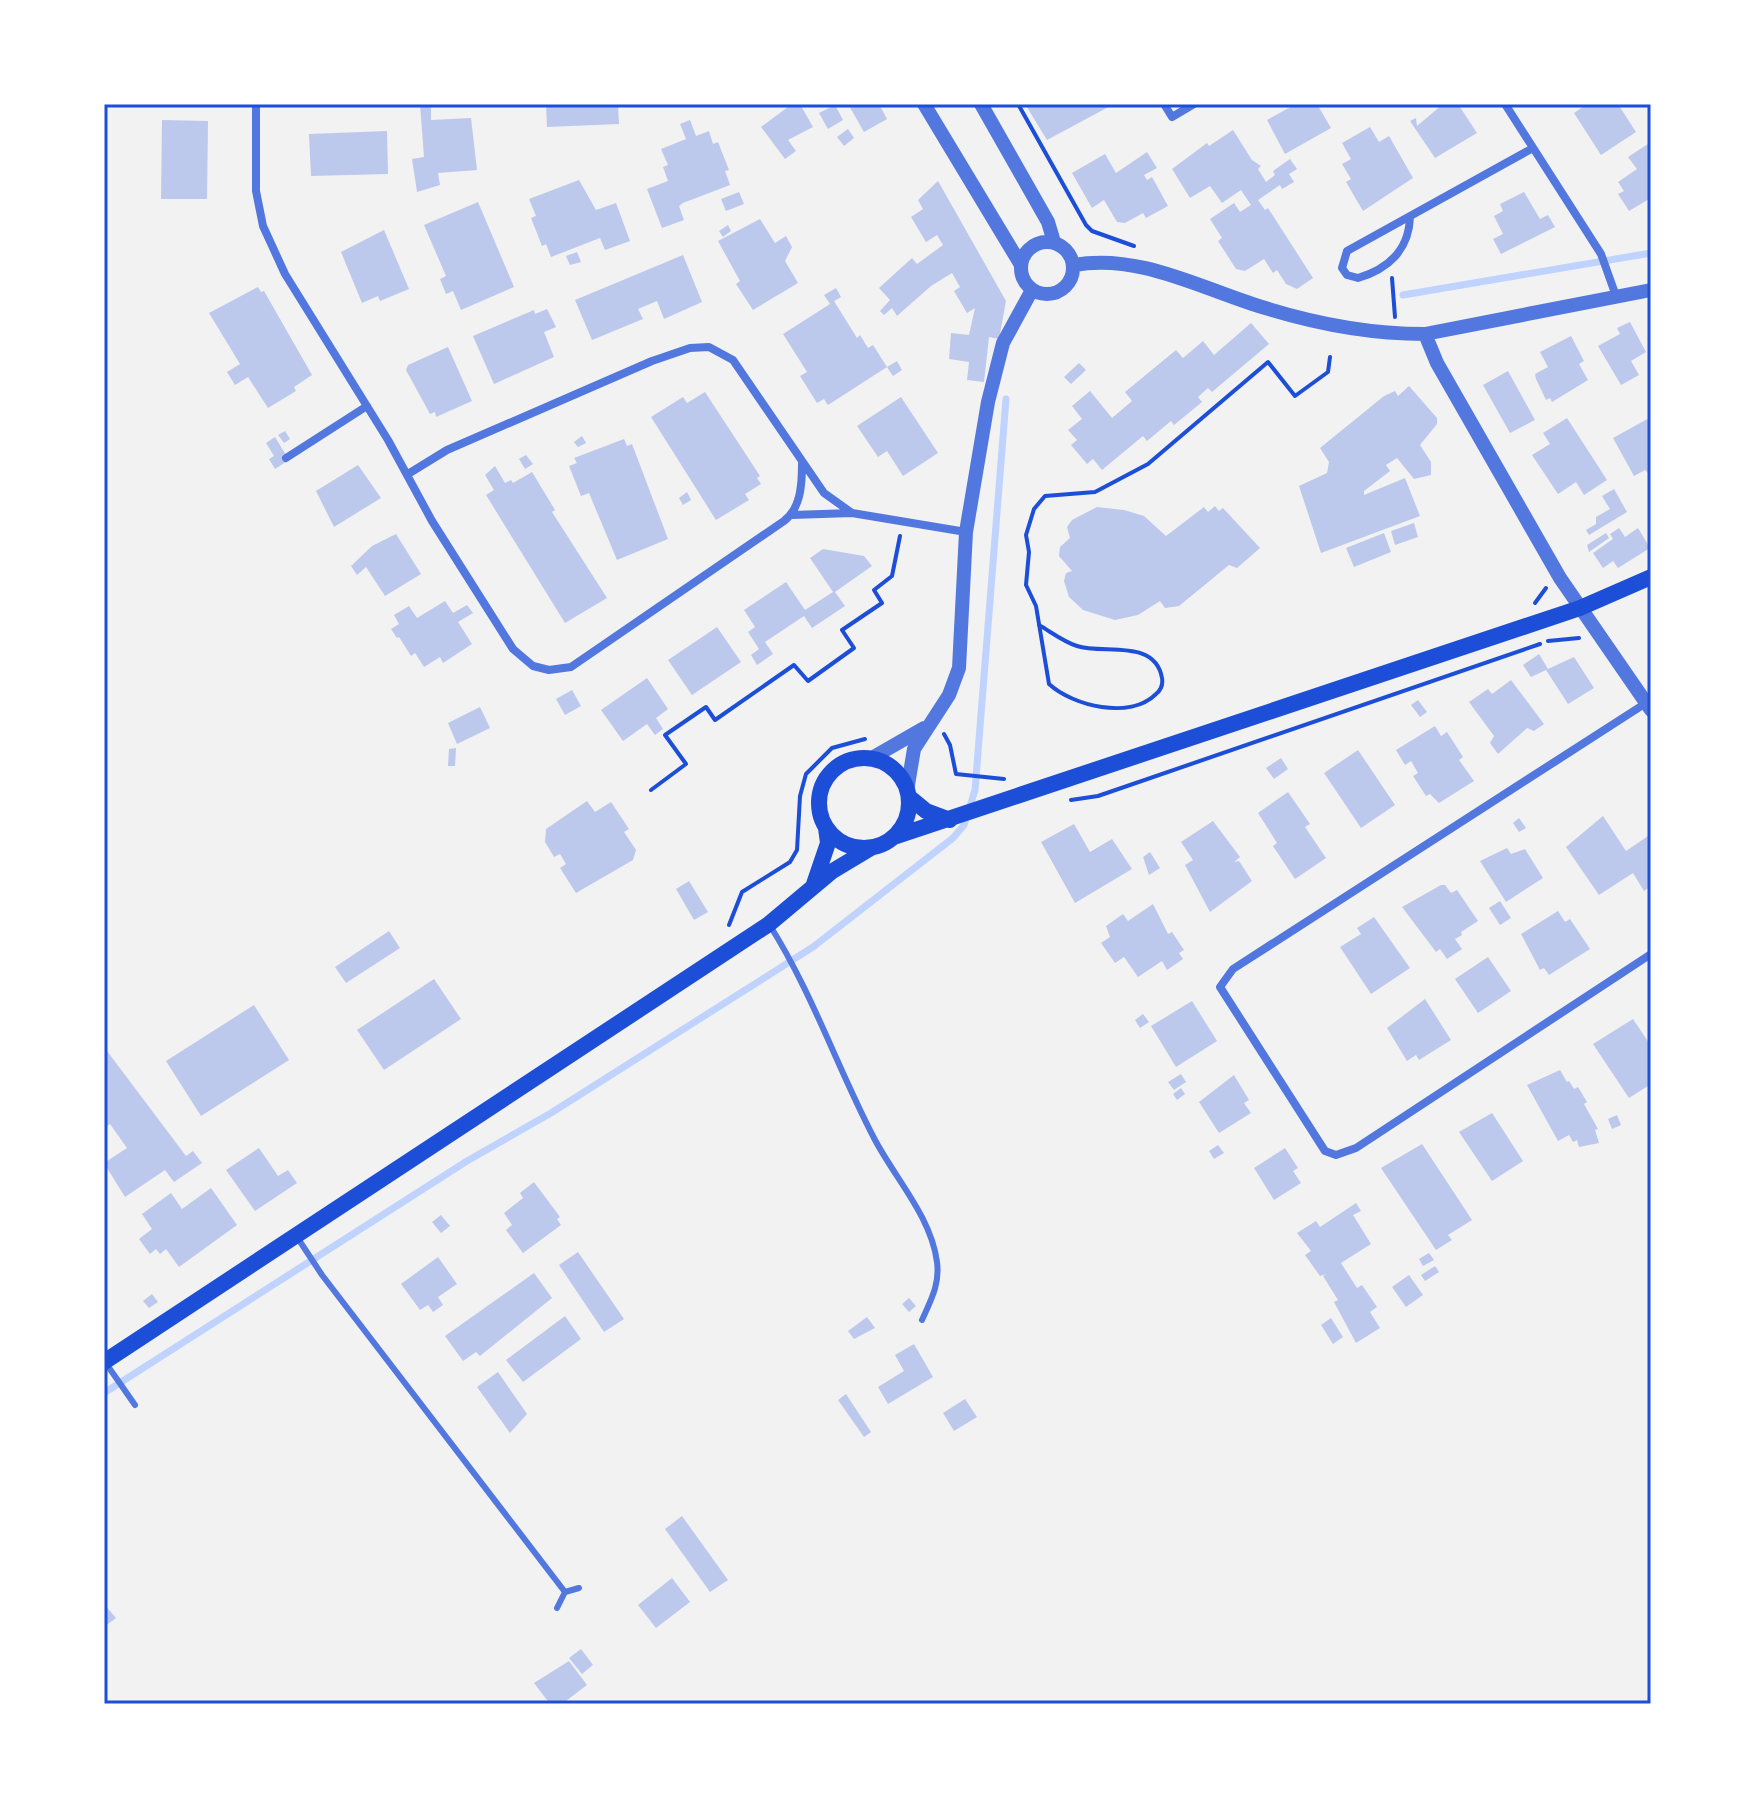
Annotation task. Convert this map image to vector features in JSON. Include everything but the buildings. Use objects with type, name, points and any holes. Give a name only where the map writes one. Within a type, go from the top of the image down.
[{"type":"main road","points":[[104,1362],[300,1241],[769,924],[848,859],[894,837],[1580,608],[1651,577]]},
{"type":"main road","points":[[813,887],[828,843],[819,804],[826,780],[845,763],[870,759],[893,769],[908,794],[926,811],[952,819]]},
{"type":"main road","points":[[894,837],[907,816],[908,794]]},
{"type":"main road","points":[[826,828],[846,845],[871,848]]},
{"type":"street","points":[[256,104],[256,191],[263,226],[285,274],[408,474],[432,521],[522,660],[549,670],[571,667],[792,515],[852,513],[966,532]]},
{"type":"street","points":[[924,104],[1021,265],[1023,279],[1032,290],[1047,295],[1061,291],[1071,279],[1074,265],[1067,251],[1054,242],[1048,222],[981,104]]},
{"type":"street","points":[[1164,104],[1172,117],[1194,104]]},
{"type":"street","points":[[1505,104],[1601,254],[1616,296]]},
{"type":"street","points":[[1410,217],[1406,243],[1385,266],[1358,278],[1347,275],[1342,268],[1347,251],[1533,148]]},
{"type":"street","points":[[1021,265],[1033,246],[1054,242]]},
{"type":"street","points":[[1074,265],[1124,264],[1157,271],[1262,307],[1336,327],[1391,334],[1425,334],[1651,290]]},
{"type":"street","points":[[908,794],[914,749],[932,728],[959,668],[966,532],[988,402],[1003,343],[1032,290]]},
{"type":"street","points":[[1425,334],[1437,363],[1580,608],[1649,706],[1233,969],[1220,987],[1325,1151],[1336,1155],[1356,1148],[1651,954]]},
{"type":"street","points":[[408,474],[447,450],[690,348],[709,347],[733,360],[824,493],[852,513]]},
{"type":"street","points":[[286,458],[367,406]]},
{"type":"street","points":[[792,515],[802,483],[802,464]]},
{"type":"street","points":[[870,759],[932,728]]},
{"type":"lane","points":[[769,924],[800,972],[874,1138],[930,1235],[937,1262],[937,1287],[922,1320]]},
{"type":"lane","points":[[300,1241],[322,1275],[565,1592]]},
{"type":"lane","points":[[104,1362],[135,1405]]},
{"type":"lane","points":[[557,1608],[565,1592],[579,1588]]},
{"type":"path","points":[[1018,104],[1086,225],[1092,231],[1145,250]]},
{"type":"path","points":[[1382,317],[1395,319],[1392,277],[1385,266]]},
{"type":"path","points":[[1039,625],[1085,648],[1139,652],[1154,661],[1162,678],[1161,690],[1134,707],[1115,708],[1076,700],[1056,691],[1049,684],[1042,658],[1036,606],[1026,585],[1029,552],[1026,535],[1034,509],[1045,496],[1095,492],[1148,464],[1268,362],[1295,396],[1328,372],[1330,357]]},
{"type":"path","points":[[651,790],[686,764],[665,735],[706,707],[715,720],[794,665],[808,681],[854,648],[842,630],[882,603],[874,590],[892,576],[900,535],[891,533]]},
{"type":"path","points":[[1535,603],[1548,586]]},
{"type":"path","points":[[1069,800],[1098,796],[1550,641],[1571,637],[1586,641]]},
{"type":"path","points":[[932,728],[947,738],[955,770],[961,777],[993,779]]},
{"type":"path","points":[[725,931],[742,892],[790,862],[797,850],[800,796],[806,774],[832,748],[870,739]]},
{"type":"waterway","points":[[1403,295],[1651,253]]},
{"type":"waterway","points":[[104,1393],[467,1161],[551,1113],[813,947],[953,838],[964,825],[975,790],[1006,399]]}]
